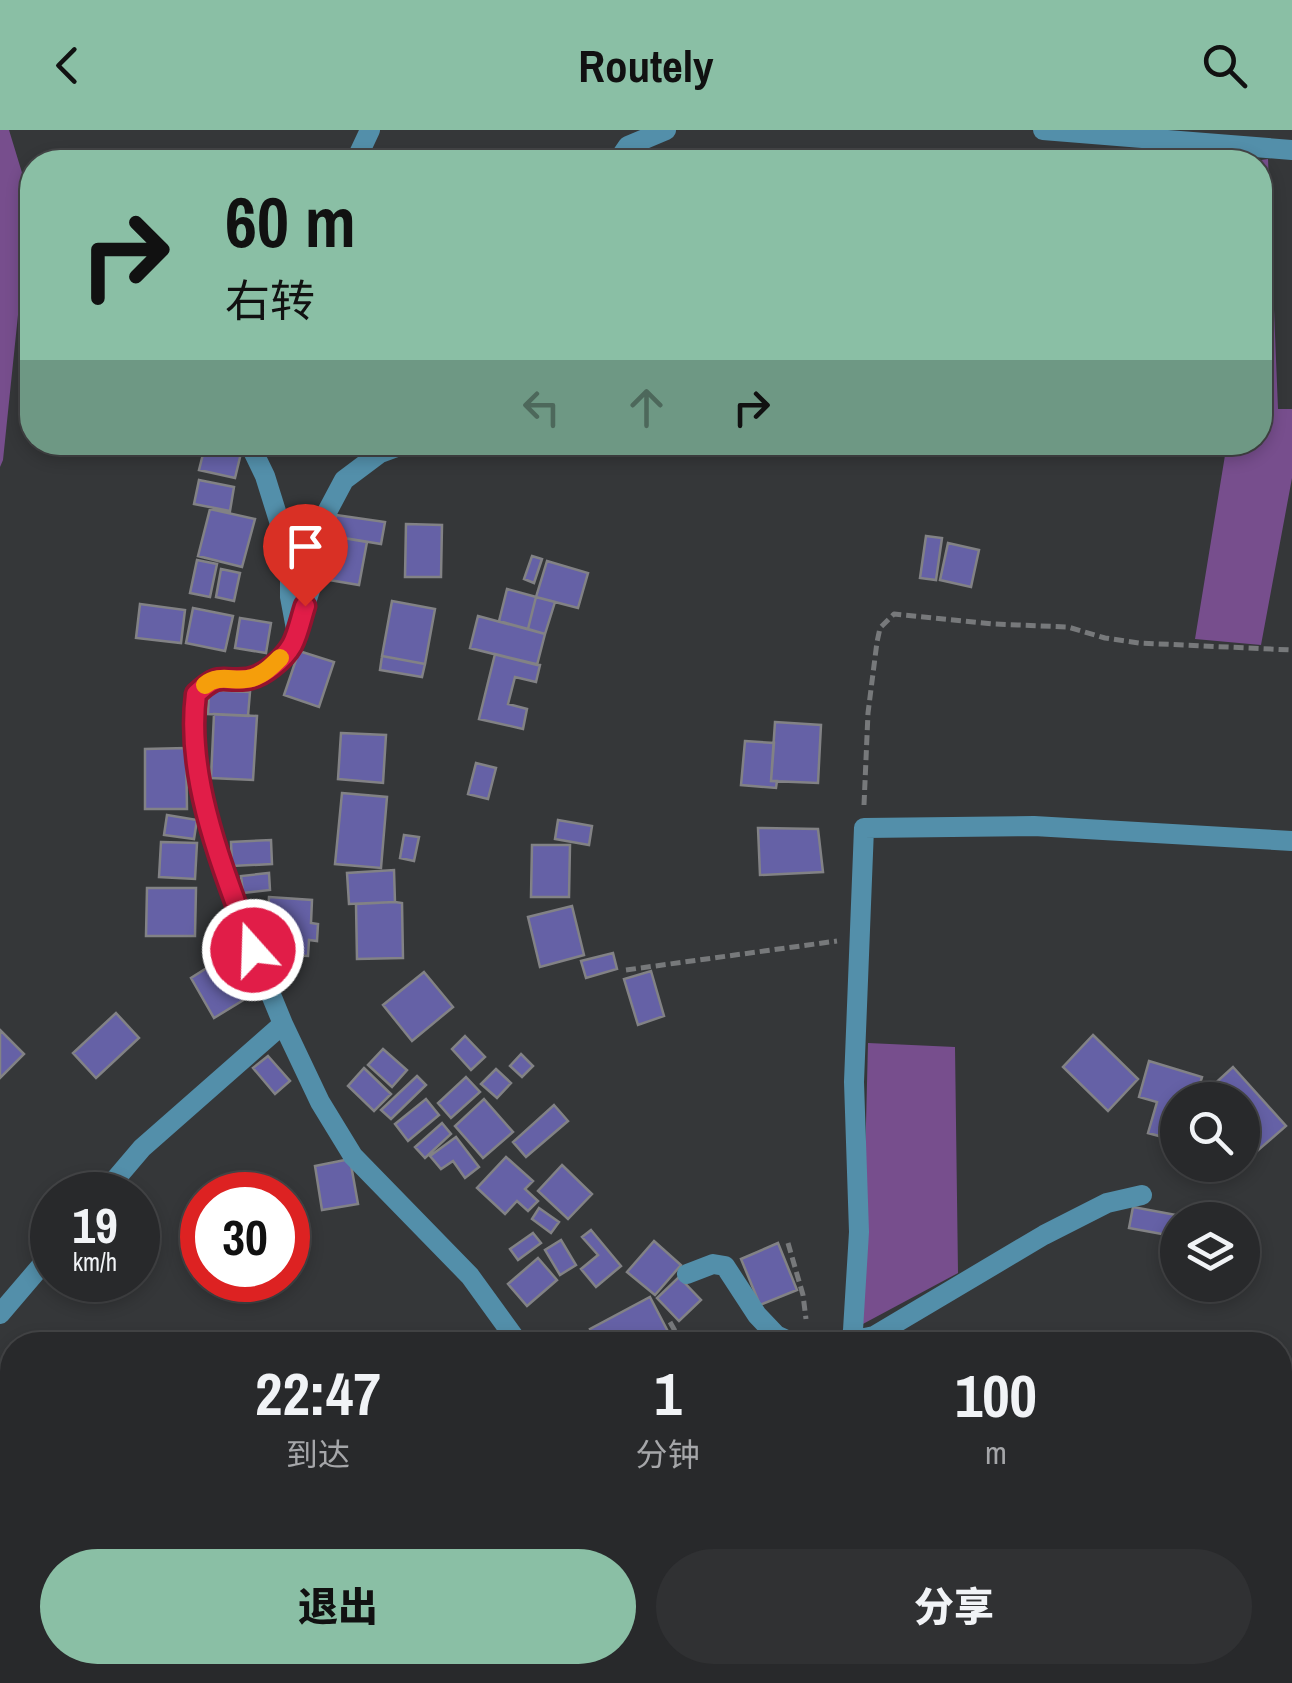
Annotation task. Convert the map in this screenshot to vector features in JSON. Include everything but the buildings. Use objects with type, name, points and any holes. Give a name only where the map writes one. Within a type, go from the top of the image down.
[{"type":"street","points":[[626,150],[666,130]]},
{"type":"street","points":[[1043,130],[1292,150]]},
{"type":"street","points":[[255,455],[285,540],[296,631]]},
{"type":"street","points":[[377,455],[344,480],[327,512],[313,581],[291,646],[269,670],[250,679],[211,680],[196,694],[192,717],[194,748],[212,838],[283,1024],[320,1102],[354,1156],[470,1276],[511,1332]]},
{"type":"street","points":[[850,1332],[859,1232],[854,1082],[864,828],[1034,826],[1292,841]]},
{"type":"street","points":[[122,1172],[142,1148],[283,1024]]},
{"type":"street","points":[[881,1332],[1044,1235],[1107,1203],[1142,1195]]},
{"type":"street","points":[[687,1274],[712,1264],[726,1266],[757,1315],[773,1332]]},
{"type":"street","points":[[0,1314],[30,1278]]},
{"type":"path","points":[[864,828],[868,712],[877,642],[880,628],[894,614],[1068,627],[1104,638],[1139,642],[1292,650]]},
{"type":"path","points":[[626,970],[860,938]]},
{"type":"path","points":[[788,1243],[809,1332]]},
{"type":"path","points":[[670,1322],[676,1332]]},
{"type":"shaded area","points":[[0,130],[9,130],[20,166],[20,296],[0,467]]},
{"type":"shaded area","points":[[1272,259],[1278,409],[1292,409],[1292,478],[1261,645],[1195,639],[1225,455],[1272,455]]},
{"type":"shaded area","points":[[868,1043],[955,1047],[958,1273],[861,1325]]},
{"type":"slow traffic","points":[[205,685],[211,680],[250,679],[269,670],[280,658]]},
{"type":"route","points":[[253,950],[212,838],[194,748],[192,717],[196,694],[211,680],[250,679],[269,670],[291,646],[305,606]]}]
